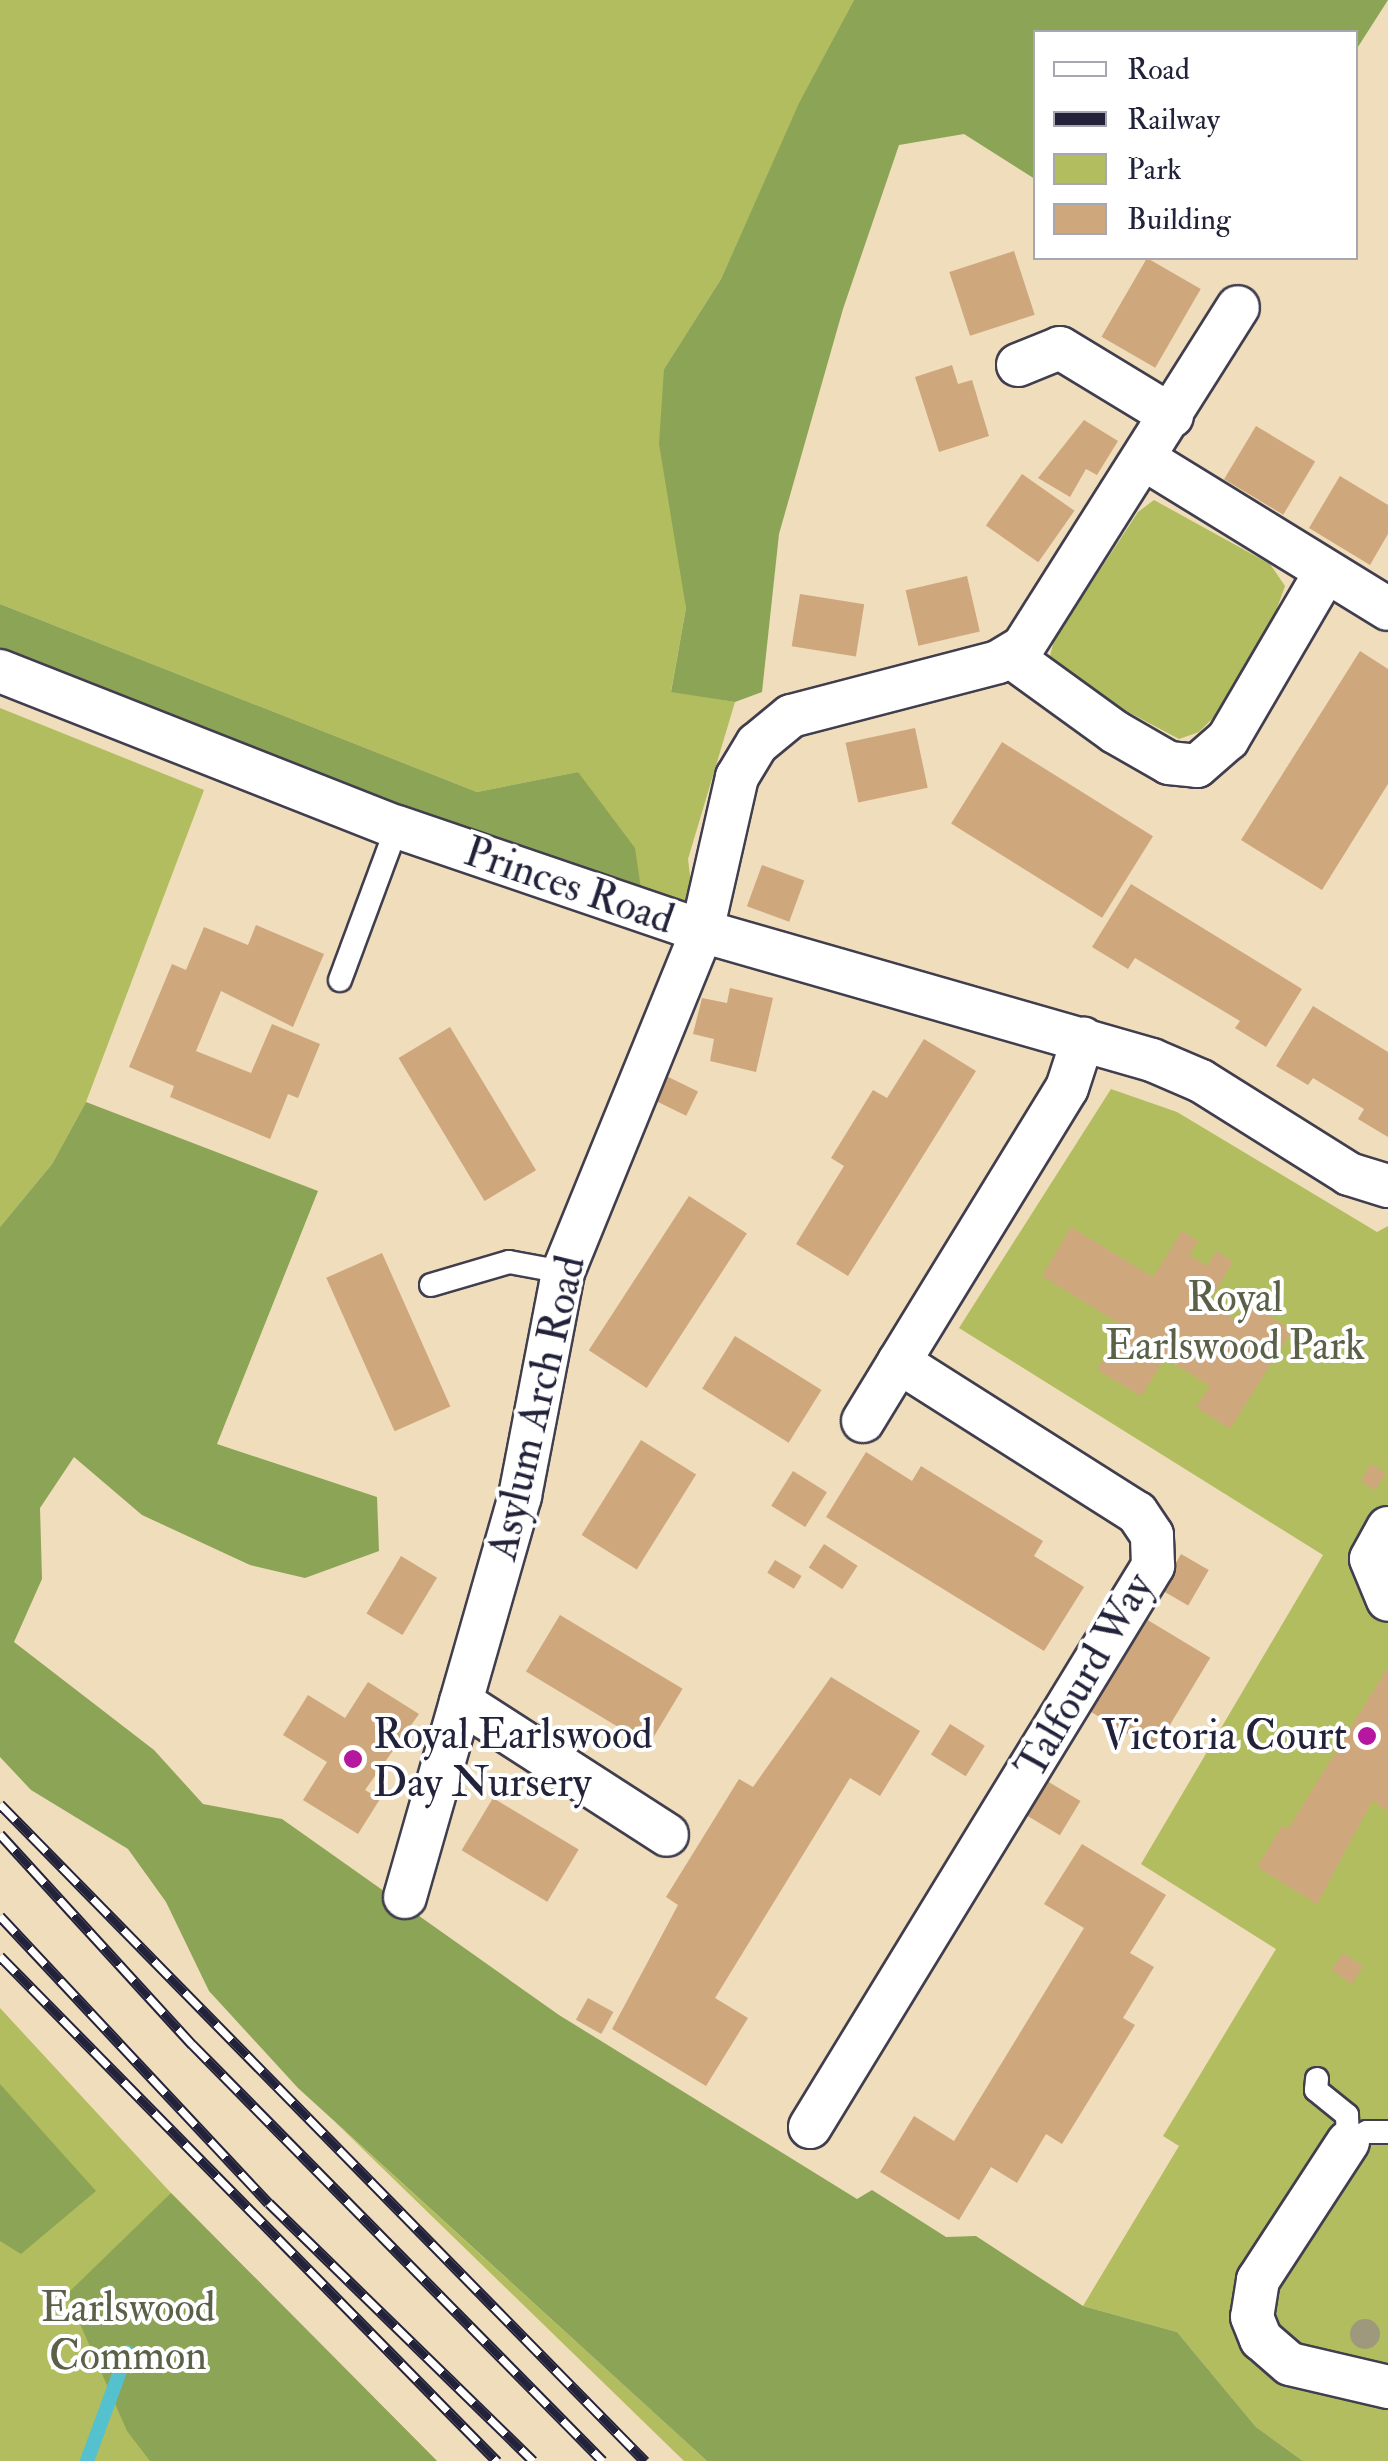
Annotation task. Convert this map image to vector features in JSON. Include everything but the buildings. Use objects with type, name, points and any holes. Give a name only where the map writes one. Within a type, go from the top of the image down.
[{"type":"street","points":[[1238,308],[1033,638],[1010,656],[1115,732],[1169,764],[1196,766],[1228,739],[1326,571]]},
{"type":"street","points":[[1018,365],[1060,348],[1172,416]]},
{"type":"street","points":[[1146,460],[1388,609]]},
{"type":"street","name":"Princes Road","points":[[0,671],[397,827],[702,932],[733,786],[774,727],[806,710],[1010,656]]},
{"type":"street","points":[[702,932],[1082,1039],[1202,1081],[1349,1174],[1388,1186]]},
{"type":"street","name":"Asylum Arch Road","points":[[405,1897],[520,1496],[563,1272],[702,932]]},
{"type":"street","points":[[863,1421],[1067,1088],[1082,1039]]},
{"type":"street","name":"Talfourd Way","points":[[810,2127],[1153,1566],[1152,1535],[1137,1514],[899,1362]]},
{"type":"street","points":[[1388,1528],[1372,1559],[1378,1590],[1388,1600]]},
{"type":"street","points":[[462,1702],[668,1835]]},
{"type":"street","points":[[1368,2137],[1258,2280],[1252,2318],[1268,2349],[1290,2364],[1388,2387]]},
{"type":"lane","points":[[340,980],[397,827]]},
{"type":"lane","points":[[431,1285],[510,1262],[563,1272]]},
{"type":"lane","points":[[1317,2079],[1316,2090],[1368,2137]]},
{"type":"green space","points":[[0,0],[854,0],[799,104],[721,279],[664,369],[686,608],[671,691],[735,702],[688,859],[694,909],[642,896],[578,772],[477,792],[0,604]]},
{"type":"green space","points":[[854,0],[1388,0],[1358,47],[1358,30],[1033,30],[1033,178],[964,134],[899,145],[843,309],[779,534],[762,692],[735,702],[671,692],[686,608],[659,444],[664,369],[721,279],[799,103]]},
{"type":"green space","points":[[1154,500],[1270,564],[1285,586],[1270,628],[1219,712],[1199,732],[1179,739],[1068,680],[1050,656],[1054,640],[1138,512]]},
{"type":"green space","points":[[0,604],[477,792],[578,772],[635,848],[642,896],[392,809],[0,650]]},
{"type":"green space","points":[[0,708],[204,790],[86,1102],[52,1164],[0,1227]]},
{"type":"green space","name":"Royal Earlswood Park","points":[[1111,1089],[1177,1112],[1377,1232],[1388,1226],[1388,2461],[1303,2461],[1256,2427],[1177,2332],[1083,2306],[1179,2146],[1163,2136],[1276,1949],[1141,1864],[1323,1555],[959,1328]]},
{"type":"green space","points":[[86,1102],[318,1191],[217,1444],[377,1497],[379,1551],[305,1578],[250,1565],[142,1515],[74,1457],[40,1508],[42,1579],[14,1642],[154,1750],[203,1804],[282,1819],[559,2015],[857,2199],[872,2190],[946,2237],[976,2236],[1083,2306],[1177,2332],[1256,2427],[1303,2461],[707,2461],[298,2088],[209,1991],[166,1902],[128,1849],[31,1790],[0,1757],[0,1227],[52,1164]]},
{"type":"green space","name":"Earlswood Common","points":[[0,2008],[171,2193],[437,2461],[0,2461]]},
{"type":"green space","points":[[0,2084],[96,2191],[21,2254],[0,2241]]},
{"type":"green space","points":[[336,2123],[649,2408],[707,2461],[684,2461]]},
{"type":"green space","points":[[171,2193],[437,2461],[150,2461],[127,2431],[67,2294]]},
{"type":"waterway","points":[[87,2461],[127,2352]]},
{"type":"railway","points":[[0,1804],[645,2461]]},
{"type":"railway","points":[[0,1834],[192,2044],[603,2461]]},
{"type":"railway","points":[[0,1916],[269,2203],[533,2461]]},
{"type":"railway","points":[[0,1956],[497,2461]]},
{"type":"place","name":"Victoria Court","points":[[1367,1736]]},
{"type":"place","name":"Royal Earlswood Day Nursery","points":[[353,1759]]}]
